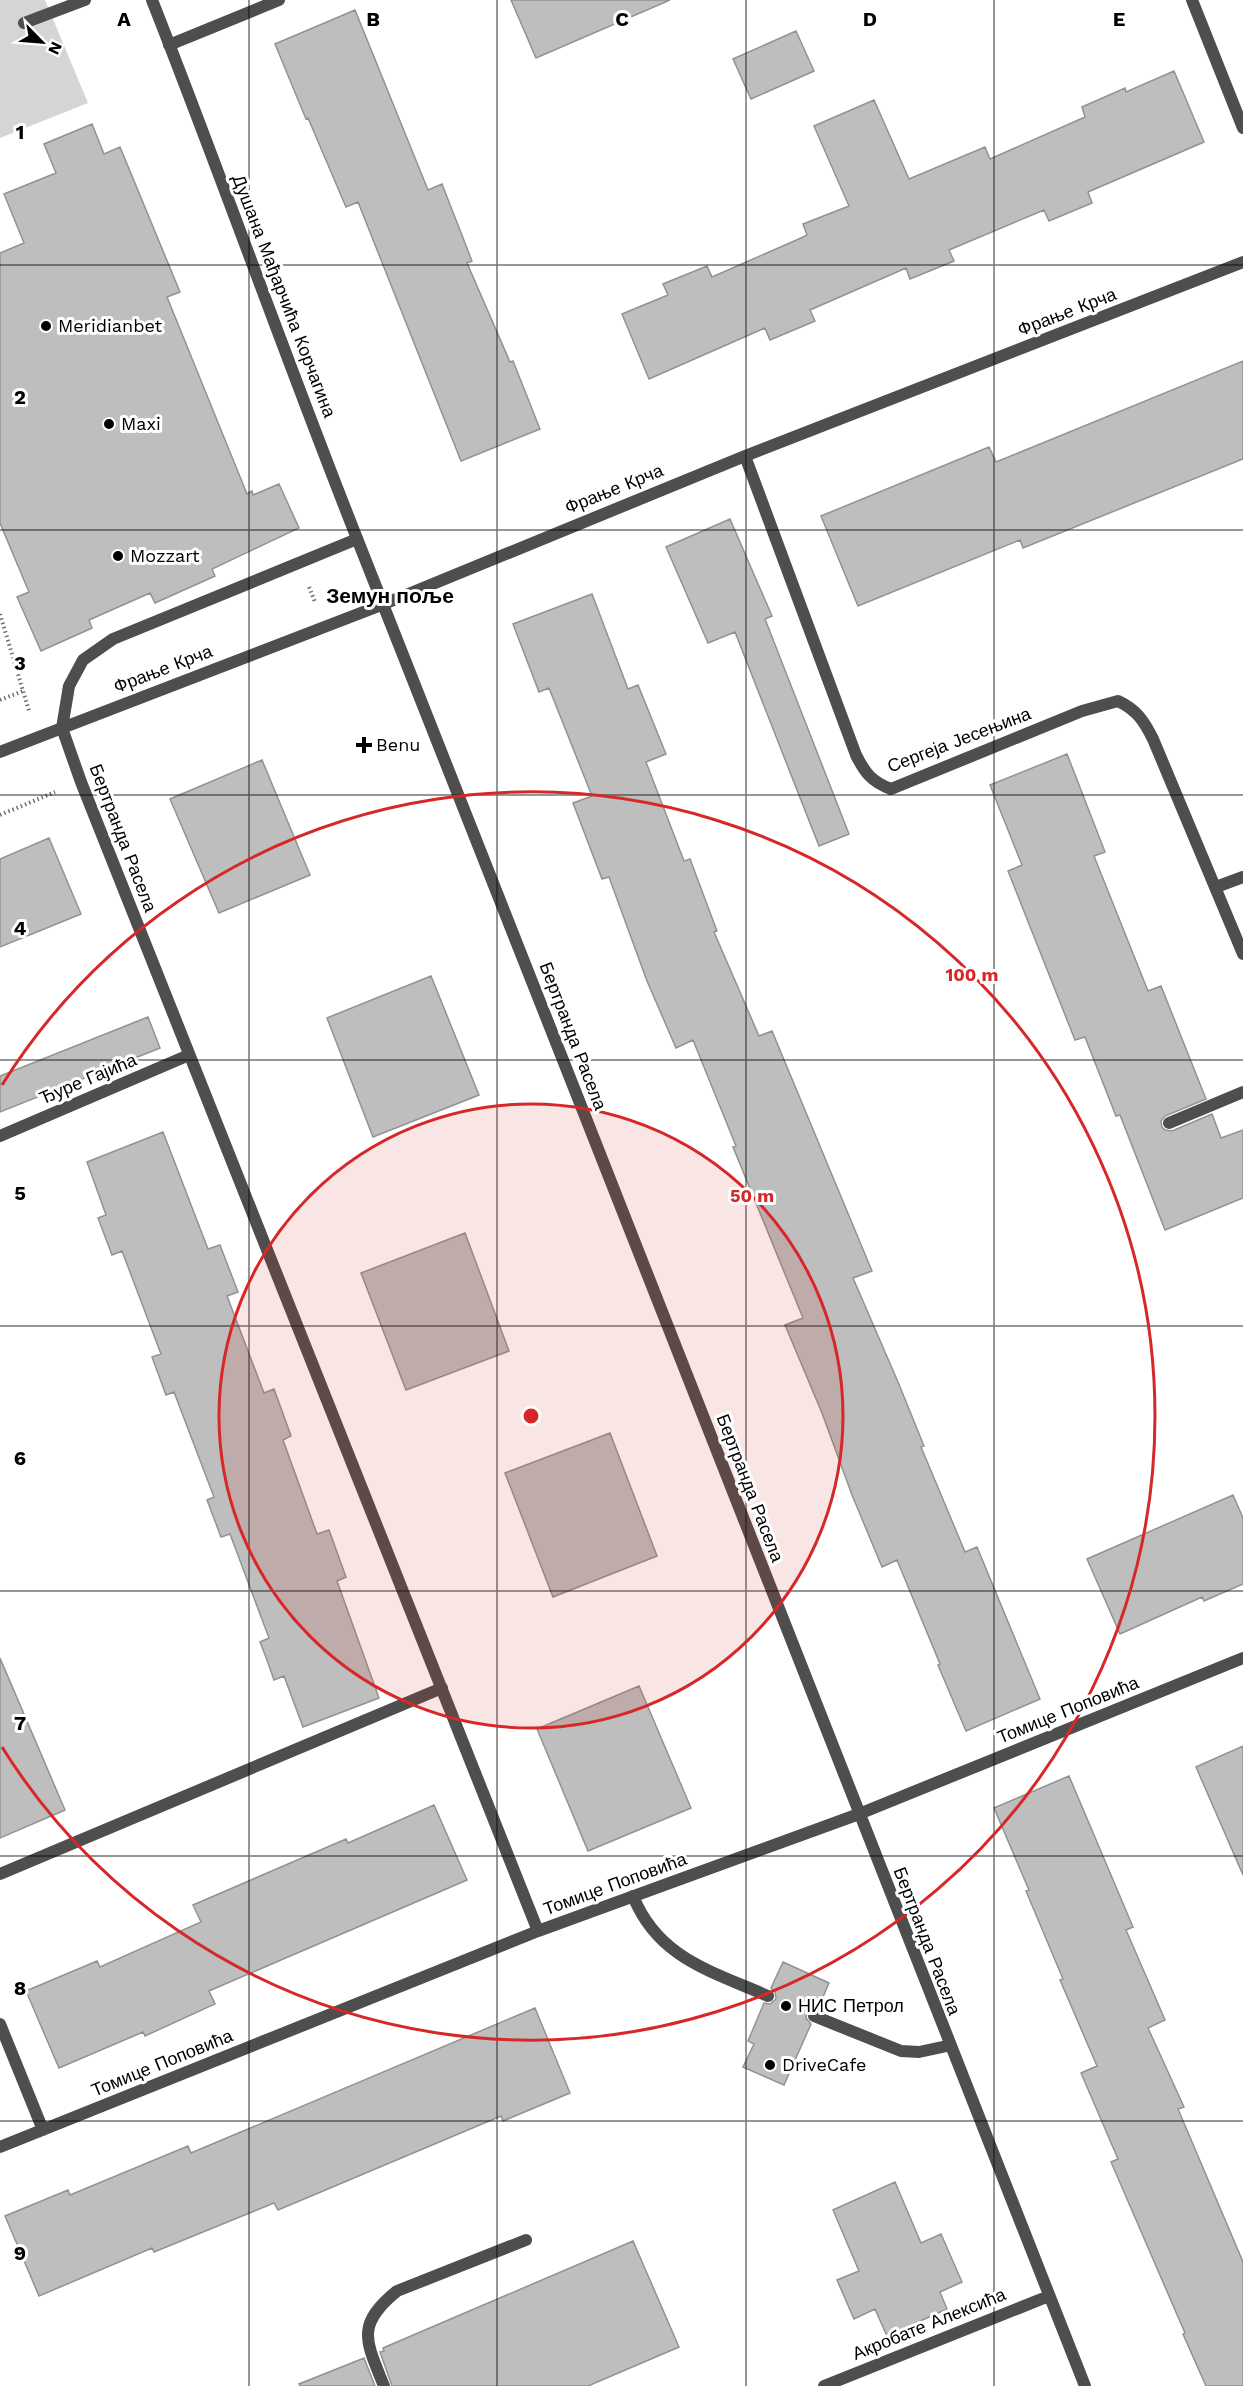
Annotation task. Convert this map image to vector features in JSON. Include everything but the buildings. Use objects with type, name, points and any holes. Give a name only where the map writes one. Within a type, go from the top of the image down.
[{"type":"street","points":[[24,23],[85,0]]},
{"type":"street","name":"Душана Мађарчића Корчагина","points":[[152,0],[357,539],[384,604]]},
{"type":"street","points":[[169,45],[279,0]]},
{"type":"street","points":[[1192,0],[1243,128]]},
{"type":"street","name":"Фрање Крча","points":[[0,752],[384,604],[745,456],[1243,262]]},
{"type":"street","name":"Сергеја Јесењина","points":[[745,456],[856,755],[866,774],[877,784],[891,789],[1082,711],[1118,701],[1131,707],[1143,718],[1243,954]]},
{"type":"street","points":[[62,728],[69,686],[83,660],[113,639],[357,539]]},
{"type":"street","name":"Бертранда Расела","points":[[384,604],[948,2046],[1084,2386]]},
{"type":"street","name":"Бертранда Расела","points":[[62,728],[81,782],[189,1055],[538,1931]]},
{"type":"street","points":[[1216,887],[1243,877]]},
{"type":"street","name":"Ђуре Гајића","points":[[0,1136],[189,1055]]},
{"type":"street","points":[[1169,1123],[1243,1092]]},
{"type":"street","name":"Томице Поповића","points":[[0,2147],[538,1931],[859,1814],[1243,1658]]},
{"type":"street","points":[[0,1874],[442,1688]]},
{"type":"street","points":[[633,1896],[651,1930],[667,1947],[690,1961],[768,1995]]},
{"type":"street","points":[[814,2016],[901,2051],[920,2052],[948,2046]]},
{"type":"street","points":[[0,2024],[43,2130]]},
{"type":"street","points":[[384,2386],[372,2356],[368,2337],[369,2321],[380,2304],[397,2291],[526,2240]]},
{"type":"street","name":"Акробате Алексића","points":[[824,2386],[1049,2296]]},
{"type":"path","points":[[300,564],[324,626]]},
{"type":"path","points":[[0,614],[37,738]]},
{"type":"path","points":[[0,700],[23,691]]},
{"type":"path","points":[[0,815],[81,782]]},
{"type":"shaded area","points":[[0,0],[45,0],[88,103],[0,138]]},
{"type":"place","name":"Meridianbet","points":[[46,326]]},
{"type":"place","name":"Maxi","points":[[109,424]]},
{"type":"place","name":"Mozzart","points":[[118,556]]},
{"type":"place","name":"Benu","points":[[364,745]]},
{"type":"place","name":"НИС Петрол","points":[[786,2006]]},
{"type":"place","name":"DriveCafe","points":[[770,2065]]},
{"type":"district","name":"Земун поље","points":[[390,596]]}]
